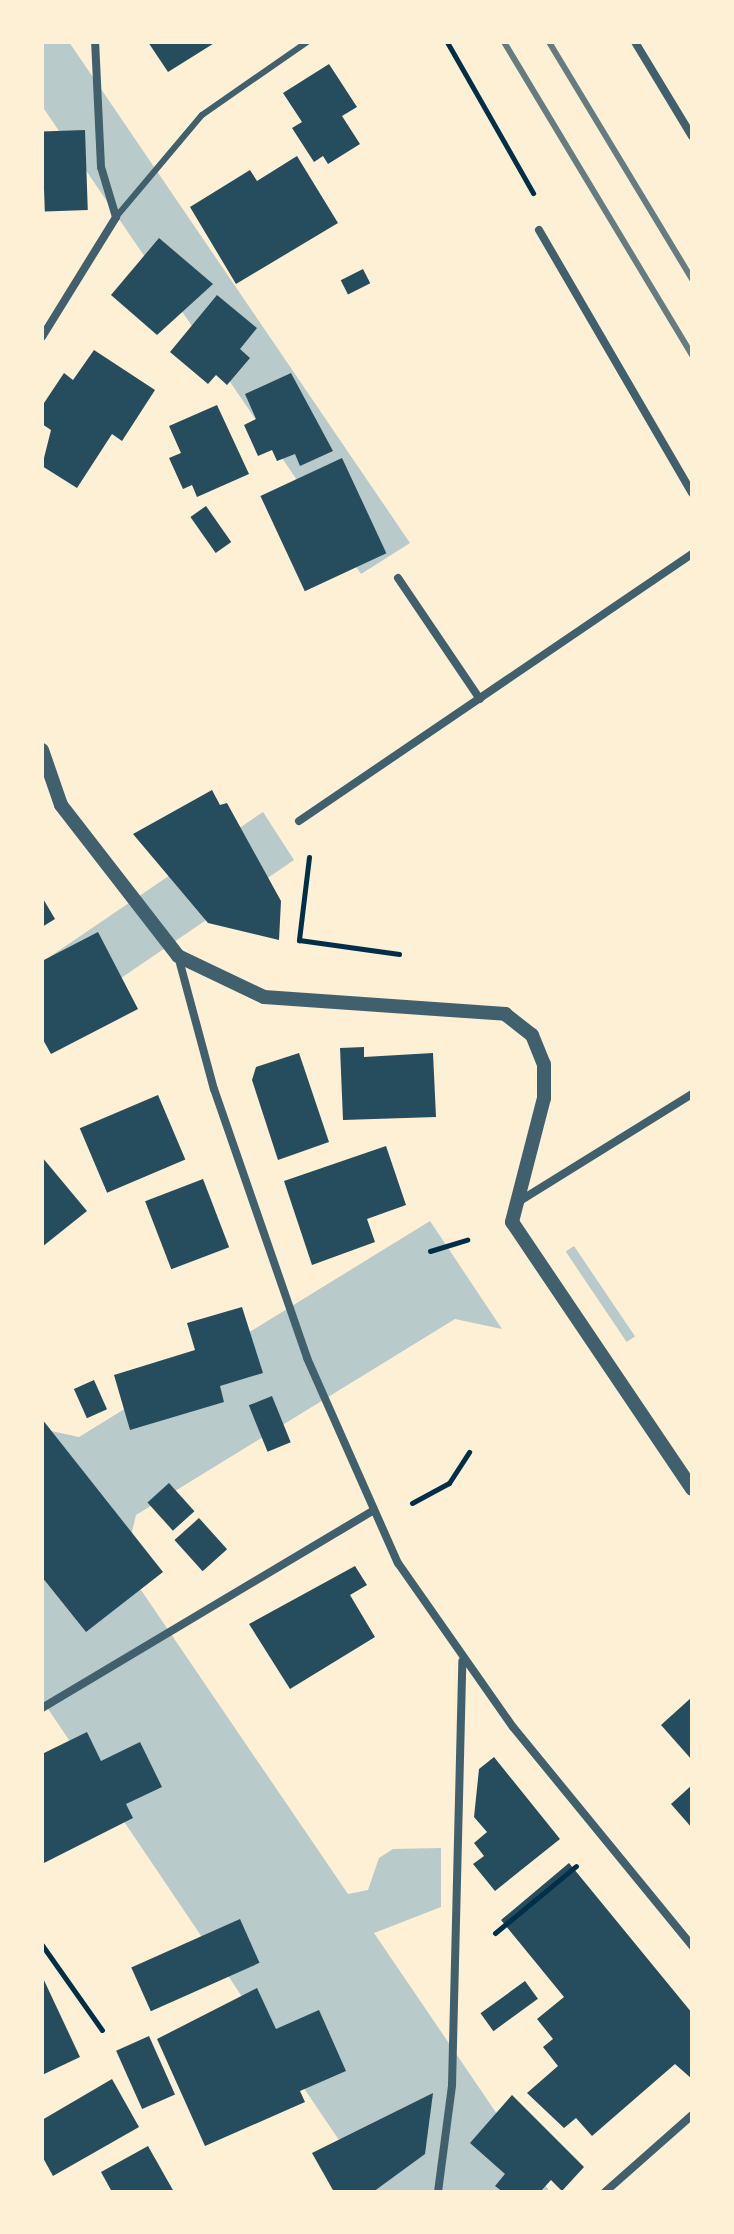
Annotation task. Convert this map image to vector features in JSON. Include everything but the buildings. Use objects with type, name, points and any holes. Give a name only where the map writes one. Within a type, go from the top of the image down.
[{"type":"street","points":[[42,337],[116,217],[101,167],[95,42]]},
{"type":"street","points":[[635,42],[692,136]]},
{"type":"street","points":[[539,230],[692,493]]},
{"type":"street","points":[[299,821],[692,554]]},
{"type":"street","points":[[398,578],[480,699]]},
{"type":"street","points":[[42,750],[61,805],[178,956],[214,1089],[307,1358],[372,1511],[462,1660],[605,1842],[692,1946]]},
{"type":"street","points":[[42,796],[61,805]]},
{"type":"street","points":[[178,956],[264,997],[505,1014],[532,1035],[544,1064],[544,1098],[512,1222],[692,1489]]},
{"type":"street","points":[[517,1203],[692,1094]]},
{"type":"street","points":[[42,1708],[372,1511]]},
{"type":"street","points":[[438,2192],[458,1939],[462,1660]]},
{"type":"street","points":[[605,2192],[692,2115]]},
{"type":"lane","points":[[116,217],[202,115],[307,42]]},
{"type":"path","points":[[447,42],[530,178],[539,230]]},
{"type":"path","points":[[299,821],[312,873],[299,940],[399,954]]},
{"type":"path","points":[[430,1251],[467,1240]]},
{"type":"path","points":[[372,1511],[403,1508],[449,1483],[469,1452]]},
{"type":"path","points":[[458,1939],[488,1940],[605,1842]]},
{"type":"path","points":[[42,1945],[102,2030]]},
{"type":"shaded area","points":[[42,42],[69,42],[410,543],[361,574],[42,106]]},
{"type":"shaded area","points":[[263,812],[294,860],[42,1032],[42,962]]},
{"type":"shaded area","points":[[430,1221],[502,1329],[455,1319],[136,1515],[124,1565],[348,1894],[368,1890],[379,1858],[393,1849],[441,1848],[441,1907],[374,1933],[550,2192],[374,2192],[42,1700],[42,1429],[79,1437]]},
{"type":"shaded area","points":[[574,1246],[635,1336],[627,1342],[566,1252]]},
{"type":"railway","points":[[504,42],[692,355]]},
{"type":"railway","points":[[549,42],[692,279]]}]
